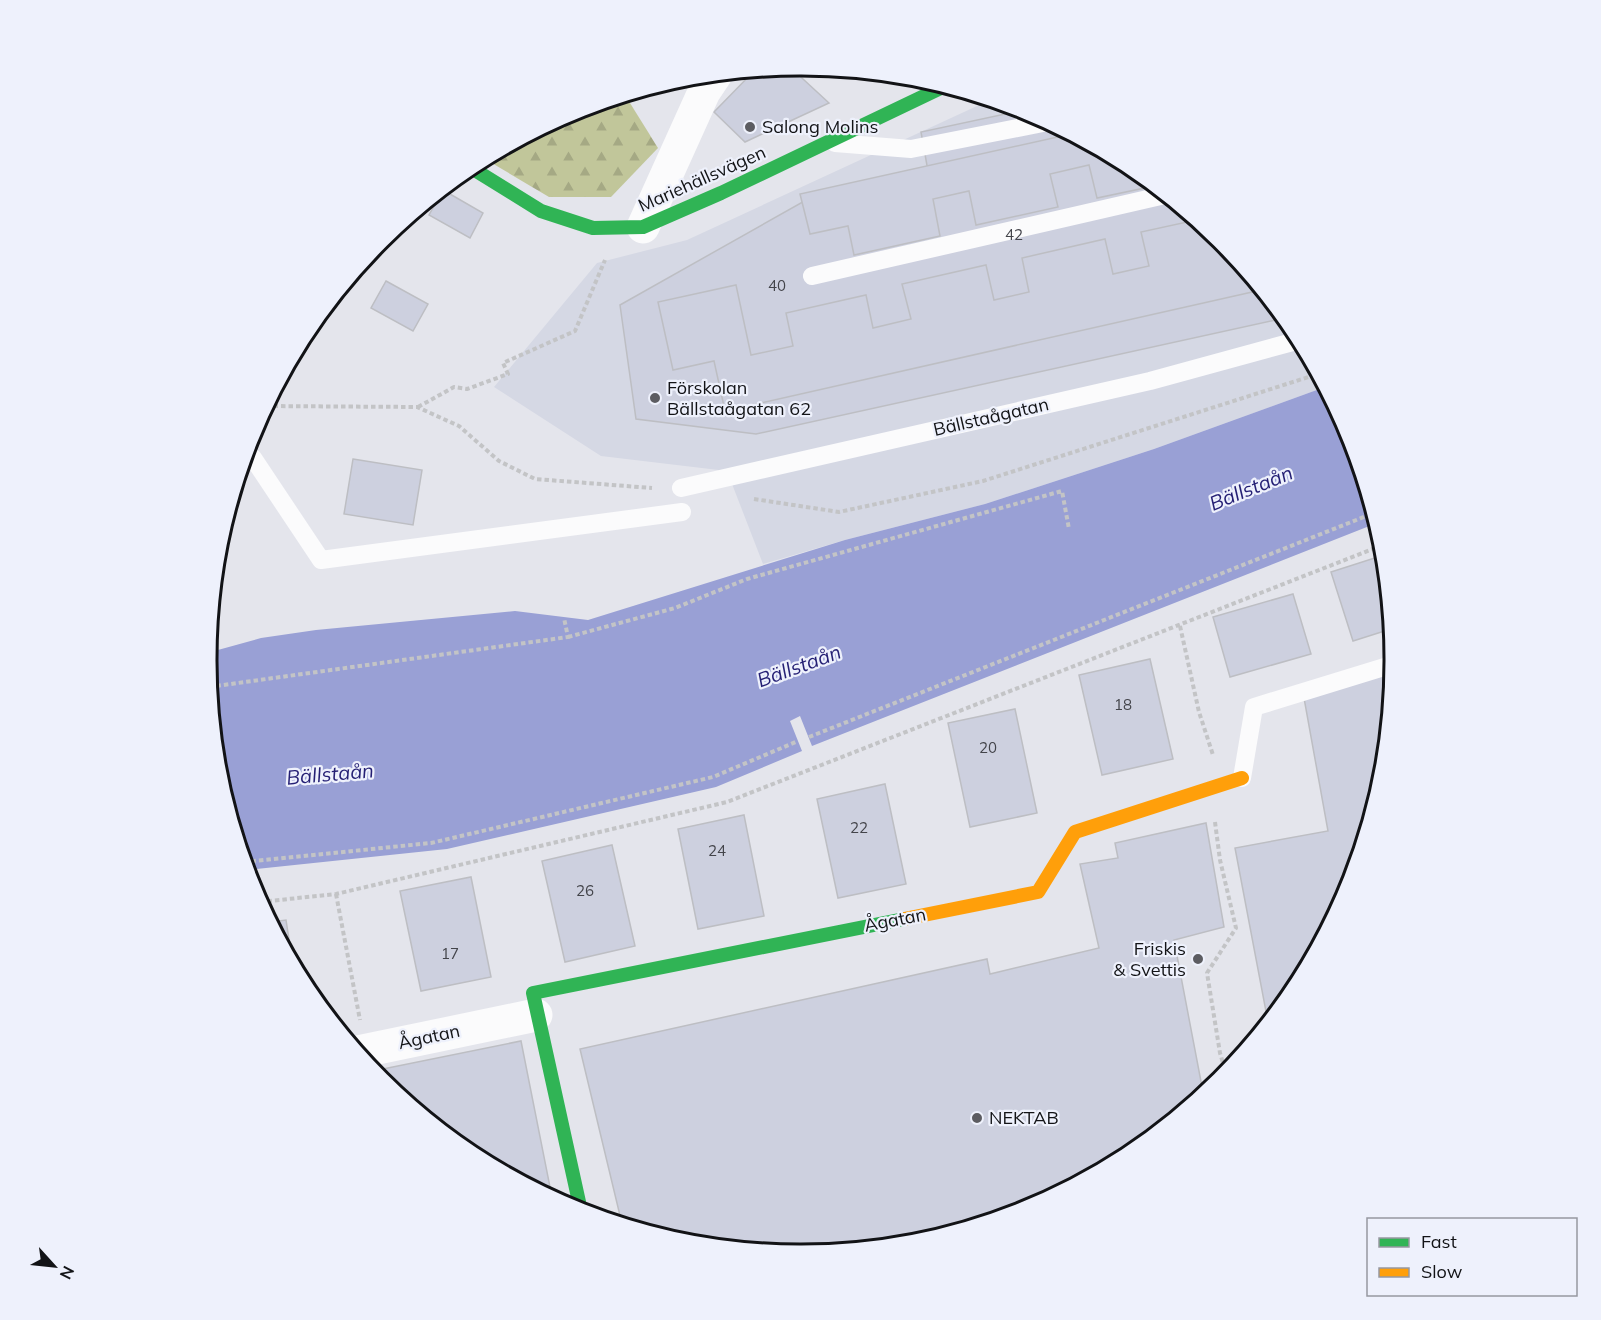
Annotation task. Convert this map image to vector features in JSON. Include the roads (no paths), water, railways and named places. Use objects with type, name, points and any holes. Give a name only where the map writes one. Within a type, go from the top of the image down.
[{"type":"street","points":[[631,227],[710,84]]},
{"type":"street","name":"Mariehällsvägen","points":[[479,173],[541,211],[593,228],[631,227],[721,193],[933,92]]},
{"type":"street","name":"Ågatan","points":[[578,1200],[533,993],[1038,892],[1075,832],[1242,778]]},
{"type":"street","name":"Ågatan","points":[[367,1050],[536,1015]]},
{"type":"lane","points":[[827,142],[911,149],[1033,125]]},
{"type":"lane","points":[[812,276],[1156,197]]},
{"type":"lane","name":"Bällstaågatan","points":[[681,488],[1150,381],[1290,343]]},
{"type":"lane","points":[[253,458],[321,560],[682,512]]},
{"type":"lane","points":[[1242,778],[1254,707],[1384,667]]},
{"type":"water","name":"Bällstaån","points":[[1317,390],[1340,437],[1353,472],[1368,526],[812,746],[800,716],[790,721],[802,751],[716,787],[447,849],[256,869],[228,774],[218,698],[217,650],[261,638],[316,630],[515,611],[588,620],[845,540],[985,504],[1154,449]]},
{"type":"place","name":"Salong Molins","points":[[750,127]]},
{"type":"place","name":"Förskolan Bällstaågatan 62","points":[[655,398]]},
{"type":"place","name":"Friskis & Svettis","points":[[1198,959]]},
{"type":"place","name":"NEKTAB","points":[[977,1118]]}]
